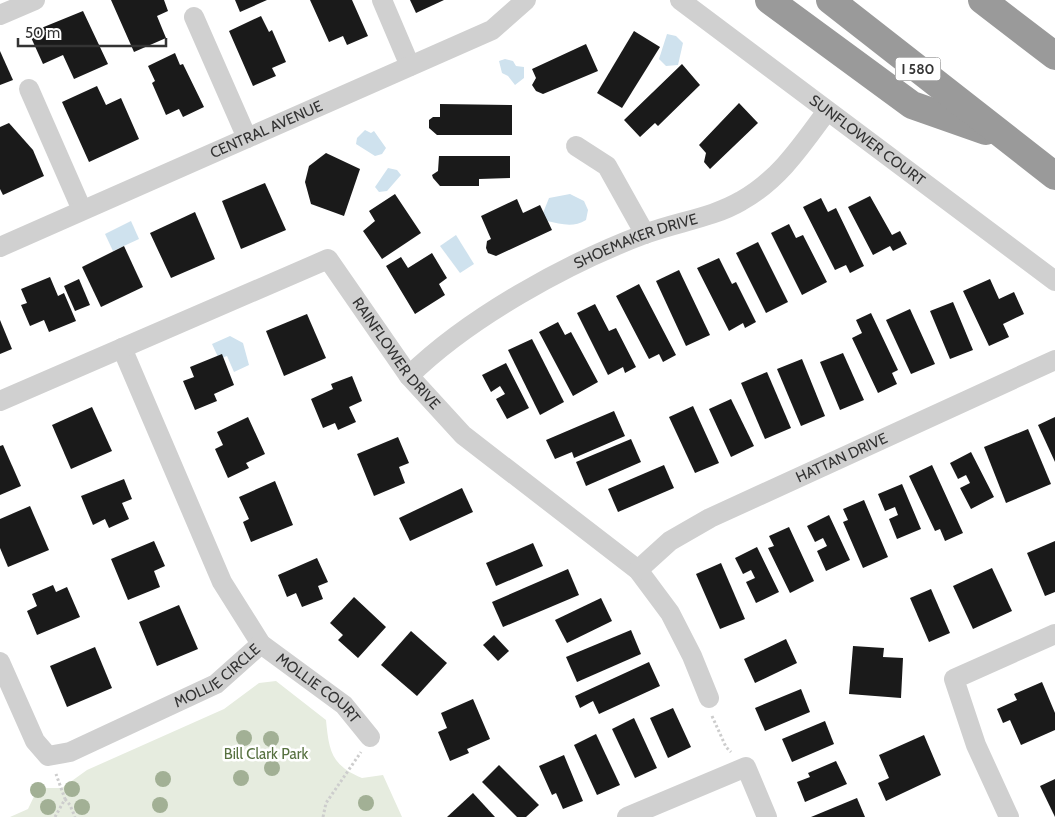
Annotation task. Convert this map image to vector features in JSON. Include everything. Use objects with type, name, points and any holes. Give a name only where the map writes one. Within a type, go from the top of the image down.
[{"type":"highway","points":[[769,0],[912,105],[1006,138]]},
{"type":"highway","name":"I 580","points":[[830,0],[1055,176]]},
{"type":"highway","points":[[982,0],[1055,56]]},
{"type":"street","points":[[0,15],[35,0]]},
{"type":"street","points":[[382,0],[410,66]]},
{"type":"street","name":"CENTRAL AVENUE","points":[[0,247],[492,30],[526,0]]},
{"type":"street","name":"SUNFLOWER COURT","points":[[680,0],[1055,281]]},
{"type":"street","points":[[194,17],[247,138]]},
{"type":"street","points":[[29,89],[82,210]]},
{"type":"street","name":"SHOEMAKER DRIVE","points":[[409,376],[429,357],[514,298],[594,257],[645,234],[697,219],[741,201],[784,168],[827,111]]},
{"type":"street","points":[[576,146],[607,166],[645,234]]},
{"type":"street","name":"RAINFLOWER DRIVE","points":[[0,401],[328,259],[409,376],[463,435],[638,570],[670,613],[692,656],[709,698]]},
{"type":"street","name":"MOLLIE CIRCLE","points":[[48,756],[70,752],[216,684],[261,644],[222,582],[122,348]]},
{"type":"street","name":"HATTAN DRIVE","points":[[638,570],[670,541],[710,518],[1055,360]]},
{"type":"street","points":[[1009,817],[976,745],[954,679],[1055,634]]},
{"type":"street","name":"MOLLIE COURT","points":[[261,644],[344,706],[370,737]]},
{"type":"street","points":[[0,662],[35,742],[48,756]]},
{"type":"street","points":[[627,817],[746,767],[767,817]]},
{"type":"path","points":[[709,698],[712,717],[726,747],[746,767]]},
{"type":"path","points":[[323,817],[326,804],[336,786],[349,772],[370,737]]},
{"type":"path","points":[[48,756],[65,799],[75,817]]},
{"type":"path","points":[[55,817],[65,799]]},
{"type":"green space","name":"Bill Clark Park","points":[[276,681],[326,720],[331,749],[338,762],[344,768],[362,778],[383,775],[402,817],[10,817],[28,809],[38,788],[62,788],[87,770],[224,709],[259,683]]},
{"type":"water","points":[[667,34],[676,36],[683,43],[678,65],[666,66],[659,59]]},
{"type":"water","points":[[505,59],[513,61],[516,66],[524,67],[524,78],[515,85],[508,76],[502,73],[499,61]]},
{"type":"water","points":[[365,130],[371,133],[374,131],[386,148],[382,154],[375,156],[356,144],[357,138]]},
{"type":"water","points":[[388,168],[397,170],[401,175],[387,191],[379,192],[375,187]]},
{"type":"water","points":[[570,194],[584,201],[588,210],[586,220],[572,225],[547,221],[543,213],[549,198]]},
{"type":"water","points":[[131,221],[139,239],[113,251],[105,234]]},
{"type":"water","points":[[456,235],[474,264],[460,273],[440,246]]},
{"type":"water","points":[[230,336],[243,343],[249,365],[234,372],[227,356],[219,359],[212,344]]},
{"type":"building","points":[[111,0],[164,0],[168,11],[157,16],[166,38],[134,52]]},
{"type":"building","points":[[235,0],[267,0],[240,12]]},
{"type":"building","points":[[310,0],[352,0],[368,36],[347,45],[343,36],[329,42]]},
{"type":"building","points":[[410,0],[444,0],[416,13]]},
{"type":"building","points":[[83,11],[108,64],[74,79],[63,55],[43,64],[29,33]]},
{"type":"building","points":[[261,16],[269,32],[272,30],[286,62],[272,68],[276,76],[253,86],[229,31]]},
{"type":"building","points":[[634,31],[660,47],[622,108],[597,93]]},
{"type":"building","points":[[586,44],[598,71],[543,94],[536,91],[532,85],[536,78],[532,69]]},
{"type":"building","points":[[0,51],[13,80],[0,85]]},
{"type":"building","points":[[175,53],[180,65],[183,64],[204,107],[183,117],[179,109],[166,115],[152,83],[155,81],[148,66]]},
{"type":"building","points":[[682,64],[700,85],[658,126],[655,123],[640,137],[624,120]]},
{"type":"building","points":[[97,86],[106,105],[121,98],[139,139],[89,162],[62,102]]},
{"type":"building","points":[[739,103],[758,123],[710,169],[704,162],[706,153],[699,145]]},
{"type":"building","points":[[440,104],[512,105],[512,135],[437,135],[429,128],[429,120],[433,117],[440,117]]},
{"type":"building","points":[[9,123],[33,150],[44,176],[3,195],[0,189],[0,127]]},
{"type":"building","points":[[326,153],[360,169],[344,216],[311,204],[305,182],[309,166]]},
{"type":"building","points":[[439,156],[510,156],[510,178],[479,179],[479,186],[440,186],[432,175],[438,171]]},
{"type":"building","points":[[265,183],[286,230],[241,249],[222,201]]},
{"type":"building","points":[[395,194],[421,233],[382,259],[363,231],[375,221],[369,211]]},
{"type":"building","points":[[870,196],[892,235],[900,231],[907,244],[893,251],[890,246],[873,255],[848,207]]},
{"type":"building","points":[[821,198],[828,212],[836,208],[864,266],[850,273],[846,265],[835,270],[803,207]]},
{"type":"building","points":[[517,199],[523,213],[540,205],[552,230],[496,256],[488,253],[486,248],[487,241],[491,239],[481,216]]},
{"type":"building","points":[[195,212],[215,259],[171,278],[150,233]]},
{"type":"building","points":[[789,224],[796,238],[803,235],[827,282],[802,295],[771,233]]},
{"type":"building","points":[[758,242],[788,302],[766,313],[736,253]]},
{"type":"building","points":[[124,246],[143,287],[101,307],[82,267]]},
{"type":"building","points":[[432,253],[447,278],[439,284],[445,295],[415,314],[386,266],[401,257],[408,268]]},
{"type":"building","points":[[719,258],[732,284],[736,282],[756,322],[745,328],[743,323],[729,331],[697,268]]},
{"type":"building","points":[[679,270],[710,335],[686,346],[656,281]]},
{"type":"building","points":[[50,277],[58,296],[64,293],[76,321],[49,332],[44,320],[30,326],[21,305],[27,303],[21,289]]},
{"type":"building","points":[[79,279],[90,305],[75,311],[64,286]]},
{"type":"building","points":[[990,279],[999,299],[1014,292],[1024,314],[1003,324],[1009,337],[989,346],[963,291]]},
{"type":"building","points":[[639,284],[676,355],[663,362],[659,354],[649,359],[616,296]]},
{"type":"building","points":[[953,302],[973,350],[950,359],[930,311]]},
{"type":"building","points":[[595,304],[609,331],[616,328],[636,367],[625,373],[623,367],[608,375],[577,313]]},
{"type":"building","points":[[910,309],[935,364],[911,374],[886,320]]},
{"type":"building","points":[[871,313],[898,370],[892,373],[897,384],[878,393],[852,338],[862,333],[856,320]]},
{"type":"building","points":[[307,314],[326,358],[284,376],[266,331]]},
{"type":"building","points":[[0,320],[12,349],[0,354]]},
{"type":"building","points":[[558,322],[565,335],[571,332],[598,382],[573,396],[539,332]]},
{"type":"building","points":[[532,339],[564,402],[540,415],[508,350]]},
{"type":"building","points":[[843,353],[864,400],[840,410],[820,362]]},
{"type":"building","points":[[222,354],[234,385],[214,394],[217,401],[195,410],[183,381],[194,377],[190,367]]},
{"type":"building","points":[[802,359],[825,416],[801,426],[777,369]]},
{"type":"building","points":[[506,363],[529,408],[507,419],[496,399],[505,394],[500,386],[491,392],[482,375]]},
{"type":"building","points":[[767,372],[791,428],[765,439],[741,383]]},
{"type":"building","points":[[352,376],[362,401],[349,407],[356,422],[338,430],[335,423],[323,428],[311,399],[333,389],[331,384]]},
{"type":"building","points":[[731,399],[754,446],[731,457],[709,409]]},
{"type":"building","points":[[693,406],[719,463],[695,473],[669,417]]},
{"type":"building","points":[[92,407],[112,451],[71,469],[52,425]]},
{"type":"building","points":[[614,411],[625,436],[574,458],[572,452],[555,459],[546,440]]},
{"type":"building","points":[[248,417],[265,454],[246,463],[249,468],[228,478],[215,449],[223,445],[217,432]]},
{"type":"building","points":[[1055,417],[1055,462],[1038,425]]},
{"type":"building","points":[[1028,429],[1051,484],[1006,503],[984,447]]},
{"type":"building","points":[[398,437],[409,463],[399,467],[405,483],[374,496],[357,454]]},
{"type":"building","points":[[631,439],[641,462],[586,486],[576,462]]},
{"type":"building","points":[[3,445],[21,486],[0,495],[0,446]]},
{"type":"building","points":[[971,452],[994,497],[971,509],[960,488],[970,483],[966,475],[958,479],[950,463]]},
{"type":"building","points":[[664,465],[674,488],[618,512],[608,489]]},
{"type":"building","points":[[932,465],[963,533],[945,541],[940,529],[935,531],[909,476]]},
{"type":"building","points":[[124,479],[132,499],[122,503],[129,519],[109,528],[105,519],[93,525],[81,496]]},
{"type":"building","points":[[275,481],[293,525],[251,542],[243,522],[249,519],[239,497]]},
{"type":"building","points":[[902,484],[921,529],[897,539],[889,519],[898,515],[895,507],[885,511],[878,494]]},
{"type":"building","points":[[462,488],[473,512],[410,541],[399,518]]},
{"type":"building","points":[[864,500],[888,557],[863,568],[843,522],[848,520],[843,509]]},
{"type":"building","points":[[30,506],[49,550],[8,567],[0,548],[0,519]]},
{"type":"building","points":[[829,515],[850,560],[826,571],[817,551],[827,546],[823,538],[815,542],[807,526]]},
{"type":"building","points":[[789,527],[814,581],[790,593],[768,548],[774,546],[769,536]]},
{"type":"building","points":[[154,541],[165,566],[154,571],[160,587],[128,600],[111,559]]},
{"type":"building","points":[[1055,541],[1055,592],[1045,596],[1027,553]]},
{"type":"building","points":[[533,543],[543,566],[496,586],[486,563]]},
{"type":"building","points":[[757,547],[779,592],[756,603],[746,582],[755,578],[751,570],[743,574],[735,558]]},
{"type":"building","points":[[317,558],[328,582],[318,586],[323,599],[302,607],[296,593],[287,597],[278,575]]},
{"type":"building","points":[[721,563],[745,619],[720,629],[696,574]]},
{"type":"building","points":[[992,568],[1012,611],[973,629],[953,586]]},
{"type":"building","points":[[568,569],[579,595],[503,627],[492,602]]},
{"type":"building","points":[[53,585],[56,592],[67,587],[80,617],[37,635],[27,611],[37,606],[32,594]]},
{"type":"building","points":[[931,589],[950,633],[929,642],[910,598]]},
{"type":"building","points":[[354,597],[386,627],[358,658],[338,640],[343,635],[330,623]]},
{"type":"building","points":[[601,598],[612,621],[567,643],[555,620]]},
{"type":"building","points":[[179,605],[198,649],[157,666],[139,622]]},
{"type":"building","points":[[631,630],[641,654],[577,682],[566,657]]},
{"type":"building","points":[[411,631],[447,663],[417,696],[381,665]]},
{"type":"building","points":[[494,635],[509,651],[498,661],[483,645]]},
{"type":"building","points":[[786,639],[797,663],[755,683],[744,659]]},
{"type":"building","points":[[853,646],[884,648],[883,657],[903,658],[901,698],[849,694]]},
{"type":"building","points":[[95,647],[112,688],[67,707],[50,666]]},
{"type":"building","points":[[649,662],[660,686],[599,714],[593,701],[580,708],[575,696]]},
{"type":"building","points":[[1042,682],[1055,713],[1055,730],[1021,745],[1010,720],[1003,723],[997,709],[1017,700],[1014,694]]},
{"type":"building","points":[[801,689],[810,712],[765,731],[755,708]]},
{"type":"building","points":[[473,699],[490,739],[467,749],[469,753],[450,761],[438,732],[447,728],[441,713]]},
{"type":"building","points":[[673,708],[691,747],[668,758],[650,718]]},
{"type":"building","points":[[634,718],[657,768],[635,778],[612,729]]},
{"type":"building","points":[[825,721],[834,744],[792,762],[782,739]]},
{"type":"building","points":[[596,734],[620,785],[597,795],[574,745]]},
{"type":"building","points":[[924,735],[941,775],[886,801],[878,783],[889,778],[879,755]]},
{"type":"building","points":[[564,755],[583,801],[563,809],[556,793],[552,795],[539,766]]},
{"type":"building","points":[[836,761],[847,784],[805,802],[797,782],[810,777],[808,773]]},
{"type":"building","points":[[499,765],[539,805],[526,817],[517,817],[482,782]]},
{"type":"building","points":[[1055,779],[1055,817],[1040,786]]},
{"type":"building","points":[[473,793],[495,817],[447,817]]},
{"type":"building","points":[[857,798],[865,817],[811,817]]}]
